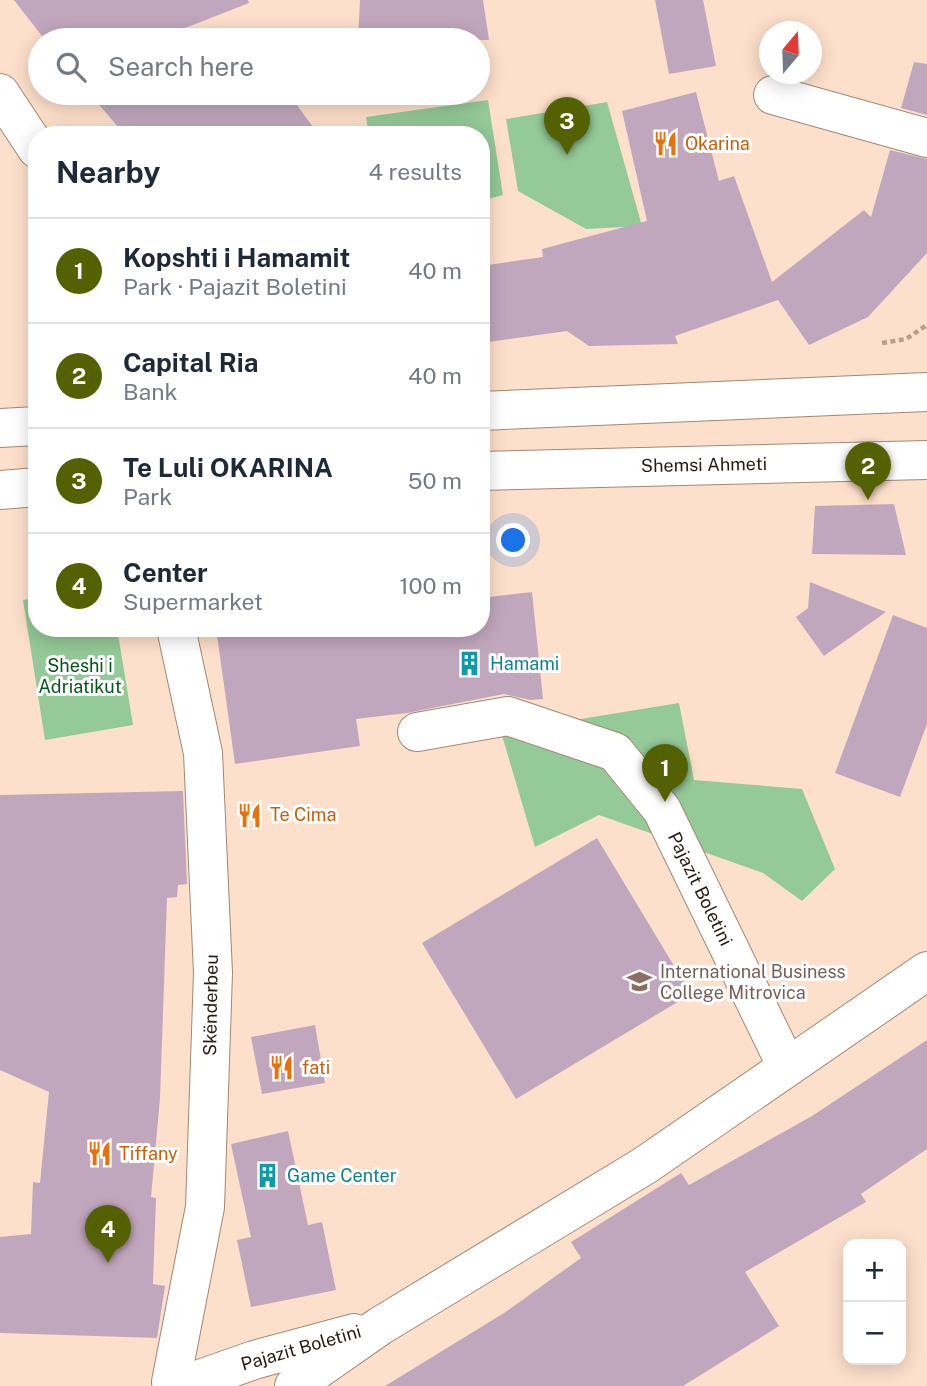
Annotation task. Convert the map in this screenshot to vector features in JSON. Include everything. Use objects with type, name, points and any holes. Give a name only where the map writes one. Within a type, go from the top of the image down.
[{"type":"street","points":[[0,93],[28,135]]},
{"type":"street","points":[[773,95],[927,138]]},
{"type":"street","points":[[490,407],[927,392]]},
{"type":"street","points":[[0,428],[28,426]]},
{"type":"street","name":"Shemsi Ahmeti","points":[[490,471],[927,460]]},
{"type":"street","points":[[0,490],[28,488]]},
{"type":"street","name":"Skënderbeu","points":[[173,1385],[205,1206],[213,973],[203,753],[178,637]]},
{"type":"street","name":"Pajazit Boletini","points":[[417,732],[508,716],[615,752],[662,810],[787,1068]]},
{"type":"street","name":"Pajazit Boletini","points":[[294,1386],[380,1326],[644,1167],[927,971]]},
{"type":"street","name":"Pajazit Boletini","points":[[173,1385],[380,1326]]},
{"type":"green space","points":[[607,102],[642,226],[586,229],[518,191],[506,119]]},
{"type":"green space","points":[[452,105],[489,105],[503,195],[490,199],[490,126],[368,126],[366,117]]},
{"type":"green space","name":"Sheshi i Adriatikut","points":[[28,599],[28,632],[23,600]]},
{"type":"green space","name":"Sheshi i Adriatikut","points":[[29,637],[118,637],[133,725],[45,740]]},
{"type":"green space","points":[[679,703],[694,780],[802,789],[835,869],[802,901],[763,873],[599,815],[535,847],[501,732]]},
{"type":"building","points":[[14,0],[248,0],[249,3],[185,28],[36,28]]},
{"type":"building","points":[[360,0],[483,0],[487,28],[359,28]]},
{"type":"building","points":[[655,0],[703,0],[716,66],[669,74]]},
{"type":"building","points":[[914,62],[927,64],[927,115],[901,108]]},
{"type":"building","points":[[696,92],[719,181],[734,176],[772,282],[864,210],[871,217],[890,150],[927,159],[927,253],[868,317],[809,345],[778,300],[675,336],[678,344],[589,346],[567,331],[490,342],[490,265],[543,257],[542,249],[647,221],[622,111]]},
{"type":"building","points":[[99,105],[297,105],[312,126],[117,126]]},
{"type":"building","points":[[894,504],[906,555],[812,554],[815,506]]},
{"type":"building","points":[[810,582],[886,612],[824,656],[796,617],[808,608]]},
{"type":"building","points":[[532,592],[543,699],[530,700],[504,694],[407,713],[356,719],[360,746],[235,764],[217,637],[490,637],[490,597]]},
{"type":"building","points":[[893,615],[927,628],[927,724],[900,797],[835,773]]},
{"type":"building","points":[[183,791],[187,884],[178,885],[177,897],[167,898],[160,1098],[151,1197],[156,1198],[153,1284],[165,1286],[157,1338],[0,1333],[0,1237],[31,1234],[33,1182],[40,1183],[49,1092],[0,1070],[0,795]]},
{"type":"building","points":[[597,838],[691,994],[516,1099],[422,943]]},
{"type":"building","points":[[315,1025],[325,1083],[262,1094],[251,1037]]},
{"type":"building","points":[[927,1040],[927,1149],[861,1194],[866,1202],[745,1272],[779,1326],[683,1386],[385,1386],[504,1313],[581,1258],[571,1242],[681,1173],[689,1185],[812,1116]]},
{"type":"building","points":[[288,1131],[308,1225],[322,1222],[336,1290],[251,1307],[237,1240],[251,1237],[231,1144]]},
{"type":"place","name":"Okarina","points":[[665,144]]},
{"type":"place","name":"Te Luli OKARINA","points":[[567,155]]},
{"type":"place","name":"Capital Ria","points":[[868,500]]},
{"type":"place","name":"Hamami","points":[[470,664]]},
{"type":"place","name":"Kopshti i Hamamit","points":[[665,802]]},
{"type":"place","name":"Te Cima","points":[[250,815]]},
{"type":"place","name":"International Business College Mitrovica","points":[[640,982]]},
{"type":"place","name":"fati","points":[[282,1068]]},
{"type":"place","name":"Tiffany","points":[[99,1154]]},
{"type":"place","name":"Game Center","points":[[267,1176]]},
{"type":"place","name":"Center","points":[[108,1263]]}]
